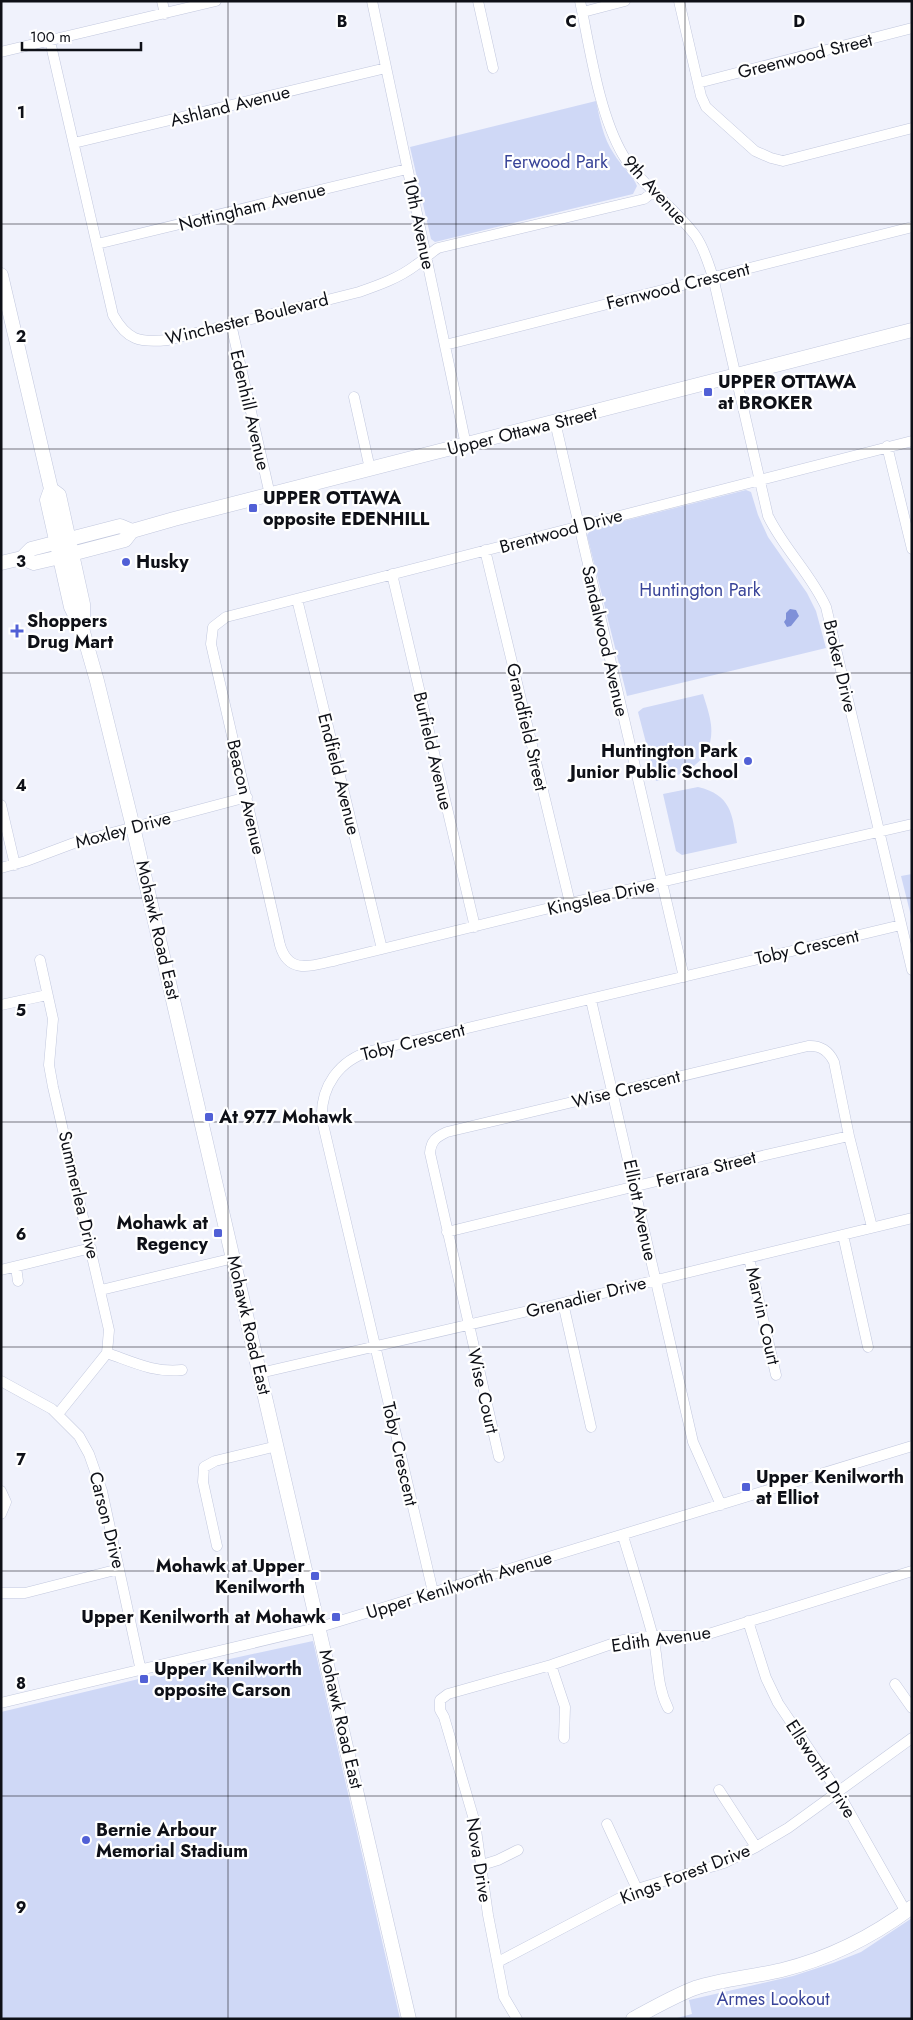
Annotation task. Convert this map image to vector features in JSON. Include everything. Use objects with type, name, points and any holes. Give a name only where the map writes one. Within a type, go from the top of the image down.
[{"type":"main road","name":"Mohawk Road East","points":[[1,275],[51,489],[59,495],[62,541],[66,555],[71,607],[83,632],[97,681],[133,827],[320,1627],[409,2019]]},
{"type":"main road","name":"Upper Ottawa Street","points":[[1,563],[22,558],[31,549],[120,526],[132,531],[912,330]]},
{"type":"main road","name":"Upper Ottawa Street","points":[[22,558],[34,563],[125,540],[132,531]]},
{"type":"main road","points":[[633,2019],[693,1989],[724,1981],[780,1971],[836,1953],[883,1928],[909,1909]]},
{"type":"street","points":[[162,1],[165,14]]},
{"type":"street","points":[[1,52],[216,1]]},
{"type":"street","name":"10th Avenue","points":[[372,1],[466,445]]},
{"type":"street","points":[[478,1],[493,68]]},
{"type":"street","points":[[582,6],[625,1]]},
{"type":"street","points":[[678,1],[698,83],[706,107],[755,151],[783,161],[912,128]]},
{"type":"street","name":"9th Avenue","points":[[582,6],[602,102],[611,133],[624,157],[653,192],[696,236],[704,251],[713,277],[735,376]]},
{"type":"street","name":"Greenwood Street","points":[[698,83],[912,28]]},
{"type":"street","name":"Winchester Boulevard","points":[[50,40],[113,315],[121,328],[130,337],[152,342],[168,340],[359,292],[386,283],[417,265],[438,248],[644,199],[653,192]]},
{"type":"street","name":"Ashland Avenue","points":[[74,143],[386,68]]},
{"type":"street","name":"Nottingham Avenue","points":[[97,244],[407,169]]},
{"type":"street","name":"Fernwood Crescent","points":[[444,345],[912,227]]},
{"type":"street","name":"Edenhill Avenue","points":[[231,324],[270,495]]},
{"type":"street","name":"Broker Drive","points":[[735,376],[766,509],[773,526],[790,554],[808,575],[826,607],[912,970]]},
{"type":"street","points":[[354,397],[370,469]]},
{"type":"street","name":"Sandalwood Avenue","points":[[555,422],[684,977]]},
{"type":"street","name":"Brentwood Drive","points":[[213,628],[226,618],[297,599],[912,441]]},
{"type":"street","points":[[888,446],[912,549]]},
{"type":"street","name":"Grandfield Street","points":[[485,550],[570,903]]},
{"type":"street","name":"Burfield Avenue","points":[[392,574],[475,927]]},
{"type":"street","name":"Endfield Avenue","points":[[297,599],[382,949]]},
{"type":"street","name":"Beacon Avenue","points":[[213,628],[211,650],[247,797],[280,947],[291,963]]},
{"type":"street","name":"Moxley Drive","points":[[1,868],[15,865],[74,843],[247,797]]},
{"type":"street","points":[[1,805],[15,865]]},
{"type":"street","name":"Kingslea Drive","points":[[291,963],[309,966],[912,824]]},
{"type":"street","name":"Toby Crescent","points":[[433,1592],[322,1120],[322,1105],[330,1082],[345,1063],[361,1053],[901,925]]},
{"type":"street","name":"Summerlea Drive","points":[[40,960],[53,1019],[49,1065],[101,1290],[109,1330],[107,1353]]},
{"type":"street","points":[[1,1005],[47,995]]},
{"type":"street","name":"Elliott Avenue","points":[[591,1000],[614,1092],[693,1442],[720,1505]]},
{"type":"street","name":"Wise Crescent","points":[[469,1325],[430,1153],[431,1145],[436,1138],[447,1132],[808,1046],[819,1047],[829,1054],[834,1062],[849,1136],[872,1228]]},
{"type":"street","name":"Ferrara Street","points":[[447,1232],[849,1136]]},
{"type":"street","name":"Grenadier Drive","points":[[260,1373],[656,1281],[912,1218]]},
{"type":"street","points":[[843,1235],[868,1348]]},
{"type":"street","points":[[1,1270],[91,1248]]},
{"type":"street","points":[[101,1290],[234,1258]]},
{"type":"street","name":"Marvin Court","points":[[750,1258],[776,1375]]},
{"type":"street","points":[[16,1267],[18,1281]]},
{"type":"street","points":[[563,1303],[591,1427]]},
{"type":"street","name":"Wise Court","points":[[469,1325],[499,1457]]},
{"type":"street","points":[[58,1414],[107,1353],[166,1372],[182,1370]]},
{"type":"street","name":"Carson Drive","points":[[1,1381],[47,1405],[79,1436],[96,1472],[102,1491],[141,1671]]},
{"type":"street","points":[[218,1546],[203,1482],[204,1467],[215,1461],[277,1446]]},
{"type":"street","name":"Upper Kenilworth Avenue","points":[[1,1703],[320,1627],[623,1536],[912,1446]]},
{"type":"street","points":[[1,1491],[6,1502],[1,1514]]},
{"type":"street","points":[[623,1536],[653,1637],[659,1688],[668,1708]]},
{"type":"street","points":[[1,1593],[25,1593],[119,1570]]},
{"type":"street","name":"Edith Avenue","points":[[440,1700],[448,1694],[551,1664],[623,1640],[702,1636],[912,1571]]},
{"type":"street","name":"Ellsworth Drive","points":[[748,1621],[766,1678],[778,1703],[838,1793],[909,1909]]},
{"type":"street","points":[[551,1664],[565,1707],[564,1738]]},
{"type":"street","points":[[895,1684],[912,1708]]},
{"type":"street","name":"Nova Drive","points":[[440,1700],[440,1710],[444,1717],[475,1823],[488,1915],[504,1997],[517,2019]]},
{"type":"street","name":"Kings Forest Drive","points":[[498,1962],[637,1889],[724,1863],[756,1847],[788,1828],[912,1738]]},
{"type":"street","points":[[720,1790],[756,1847]]},
{"type":"street","points":[[607,1824],[637,1889]]},
{"type":"street","points":[[482,1865],[498,1860],[518,1850]]},
{"type":"green space","name":"Ferwood Park","points":[[596,101],[607,142],[637,186],[633,194],[435,242],[431,239],[410,147]]},
{"type":"green space","name":"Huntington Park","points":[[746,490],[751,492],[758,515],[768,537],[807,593],[816,611],[826,648],[627,696],[587,535],[592,529]]},
{"type":"green space","points":[[703,694],[711,725],[711,737],[708,748],[703,757],[687,770],[667,779],[656,781],[638,712],[643,708]]},
{"type":"green space","points":[[698,787],[709,790],[724,800],[731,814],[737,843],[682,855],[676,851],[663,794]]},
{"type":"green space","points":[[912,874],[912,920],[901,876]]},
{"type":"green space","points":[[313,1641],[400,2019],[1,2019],[1,1712],[147,1677]]},
{"type":"green space","name":"Armes Lookout","points":[[912,1918],[912,2019],[673,2019],[692,2014],[689,2000],[793,1976],[861,1952]]},
{"type":"water","points":[[790,609],[796,610],[799,616],[791,626],[787,627],[784,622],[786,613]]},
{"type":"place","name":"UPPER OTTAWA at BROKER","points":[[708,392]]},
{"type":"place","name":"UPPER OTTAWA opposite EDENHILL","points":[[253,508]]},
{"type":"place","name":"Husky","points":[[126,562]]},
{"type":"place","name":"Shoppers Drug Mart","points":[[17,631]]},
{"type":"place","name":"Huntington Park Junior Public School","points":[[748,761]]},
{"type":"place","name":"At 977 Mohawk","points":[[209,1117]]},
{"type":"place","name":"Mohawk at Regency","points":[[218,1233]]},
{"type":"place","name":"Upper Kenilworth at Elliot","points":[[746,1487]]},
{"type":"place","name":"Mohawk at Upper Kenilworth","points":[[315,1576]]},
{"type":"place","name":"Upper Kenilworth at Mohawk","points":[[336,1617]]},
{"type":"place","name":"Upper Kenilworth opposite Carson","points":[[144,1679]]},
{"type":"place","name":"Bernie Arbour Memorial Stadium","points":[[86,1840]]}]
